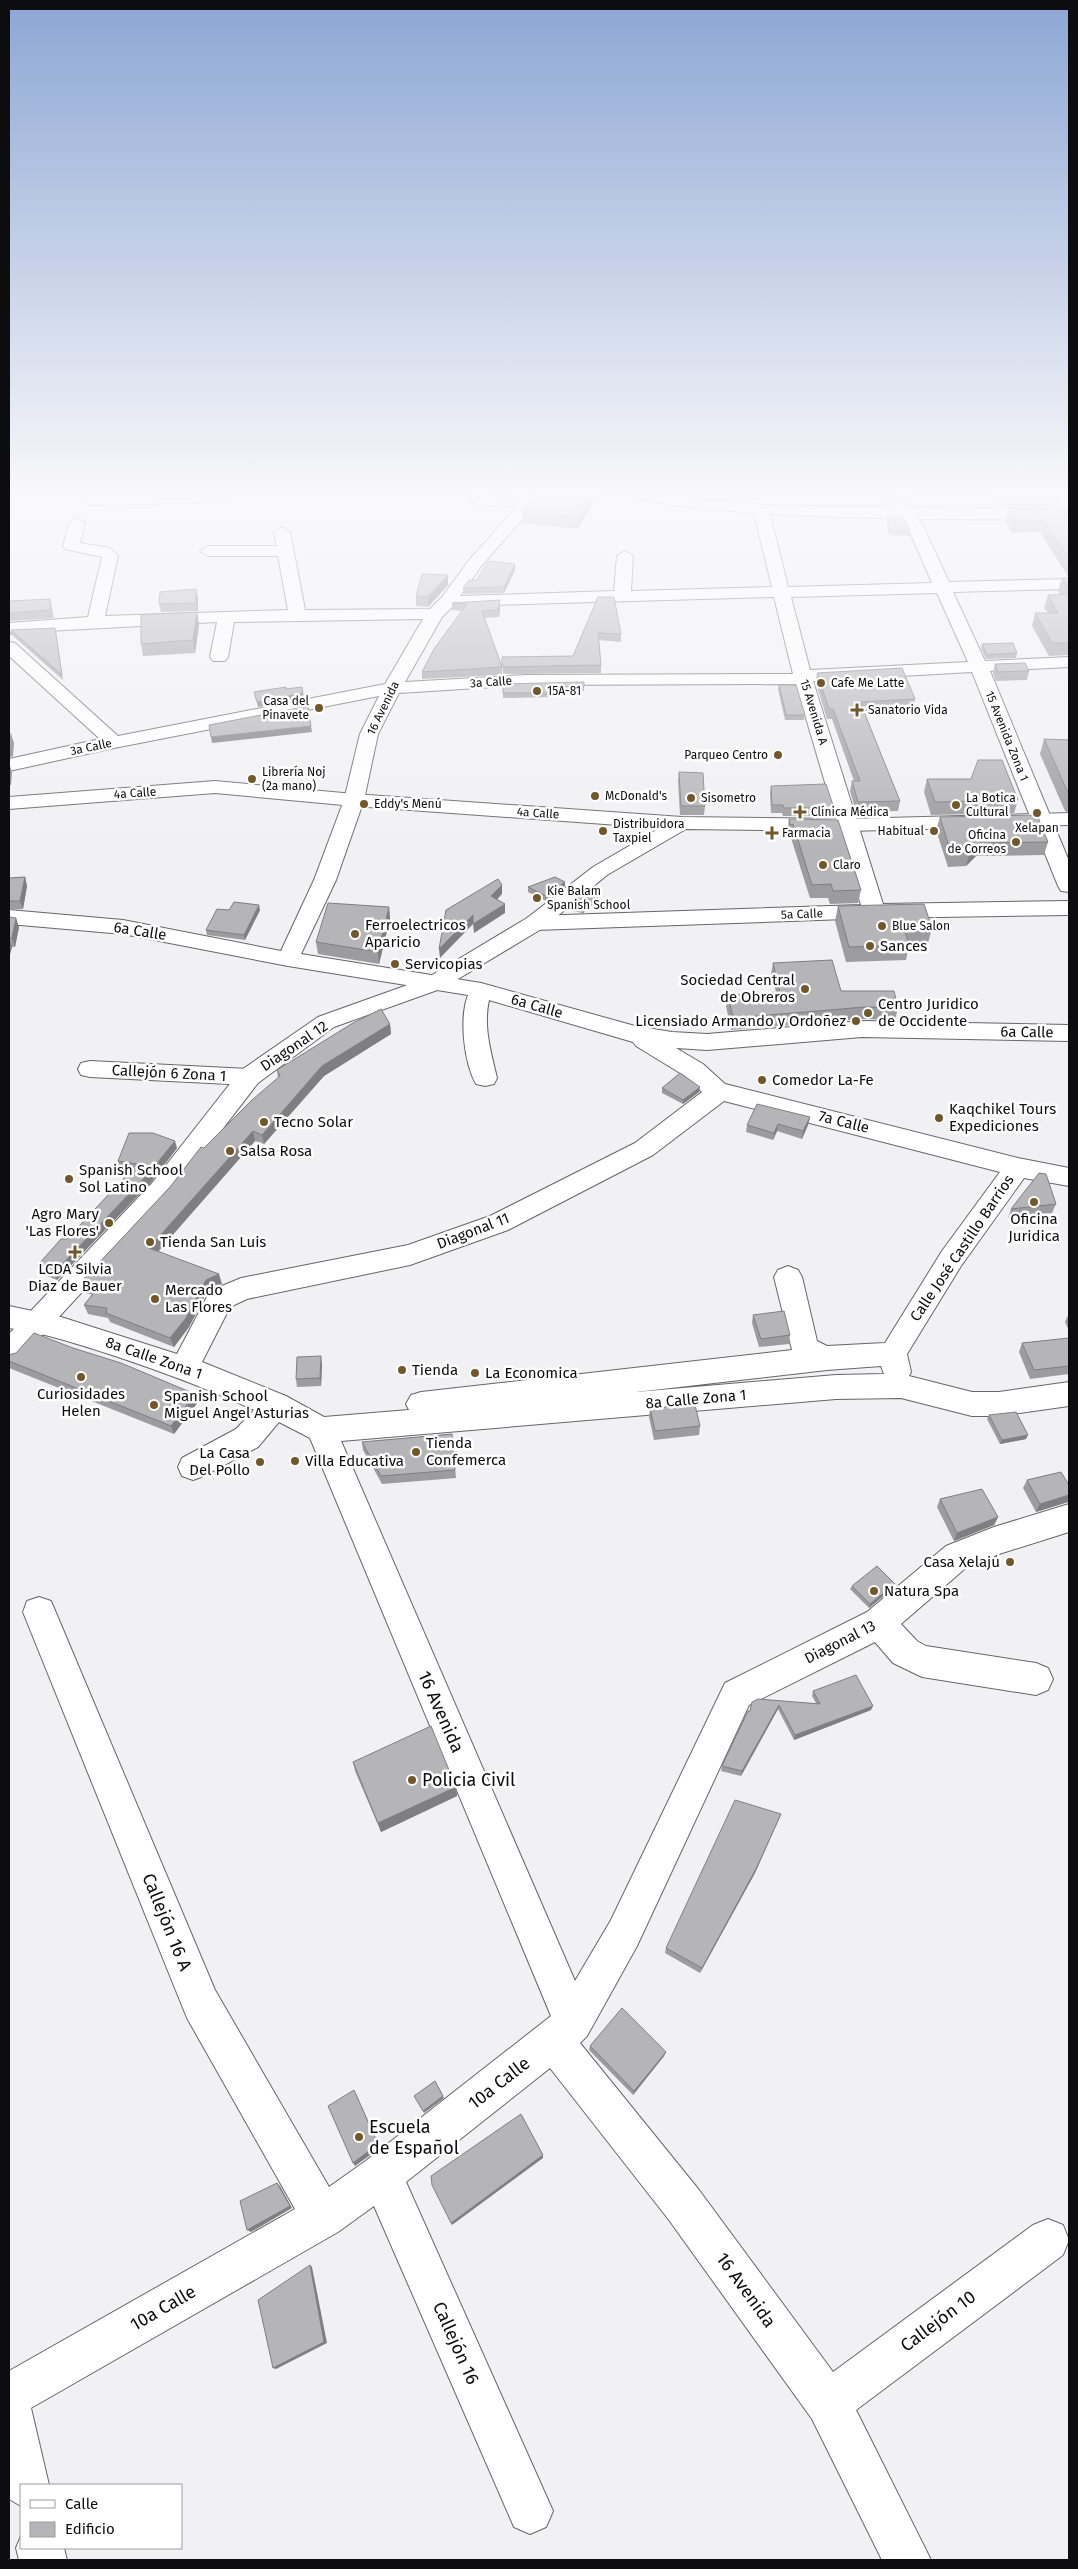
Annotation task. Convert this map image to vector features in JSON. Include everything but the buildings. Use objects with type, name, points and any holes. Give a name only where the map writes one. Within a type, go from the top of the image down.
[{"type":"street","points":[[96,620],[98,611]]},
{"type":"street","points":[[295,611],[296,615]]},
{"type":"street","name":"16 Avenida","points":[[288,959],[324,880],[354,800],[369,734],[392,688],[438,611]]},
{"type":"street","name":"15 Avenida A","points":[[787,611],[803,679],[874,911]]},
{"type":"street","name":"15 Avenida Zona 1","points":[[953,611],[979,667],[1069,886]]},
{"type":"street","points":[[9,628],[96,620],[435,614]]},
{"type":"street","points":[[219,657],[226,617]]},
{"type":"street","points":[[9,647],[114,742]]},
{"type":"street","name":"3a Calle","points":[[9,766],[114,742],[392,688],[526,680],[803,679],[813,675],[1069,662]]},
{"type":"street","name":"4a Calle","points":[[9,803],[215,787],[354,800],[682,823],[848,826],[1069,819]]},
{"type":"street","name":"Diagonal 12","points":[[9,1352],[162,1189],[249,1077],[326,1022],[435,983],[535,923],[600,871],[682,823]]},
{"type":"street","name":"5a Calle","points":[[535,923],[874,911],[1069,908]]},
{"type":"street","name":"6a Calle","points":[[9,917],[123,927],[288,959],[480,990],[634,1034],[672,1040],[728,1040],[862,1029],[1069,1032]]},
{"type":"street","points":[[480,990],[473,1008],[473,1024],[486,1078]]},
{"type":"street","name":"7a Calle","points":[[634,1034],[694,1070],[720,1091],[1018,1167],[1069,1177]]},
{"type":"street","points":[[720,1091],[716,1076],[728,1040]]},
{"type":"street","name":"Callejón 6 Zona 1","points":[[90,1069],[249,1077]]},
{"type":"street","name":"Diagonal 11","points":[[185,1367],[220,1299],[241,1289],[410,1255],[499,1222],[644,1149],[720,1091]]},
{"type":"street","name":"Calle José Castillo Barrios","points":[[893,1354],[923,1299],[972,1227],[1018,1167]]},
{"type":"street","points":[[788,1277],[804,1346],[810,1352],[828,1358],[836,1387]]},
{"type":"street","name":"8a Calle Zona 1","points":[[9,1317],[39,1320],[185,1367],[276,1405],[320,1430],[836,1387],[901,1386],[972,1404],[999,1404],[1069,1394]]},
{"type":"street","points":[[893,1354],[901,1386]]},
{"type":"street","name":"8a Calle Zona 1","points":[[320,1430],[421,1404],[828,1358],[893,1354]]},
{"type":"street","points":[[193,1467],[247,1438],[276,1405]]},
{"type":"street","name":"16 Avenida","points":[[320,1430],[563,2031],[684,2205],[828,2403],[907,2560]]},
{"type":"street","name":"Diagonal 13","points":[[737,1694],[879,1623],[957,1556],[994,1541],[1069,1518]]},
{"type":"street","name":"Callejón 16 A","points":[[39,1612],[201,2004],[324,2217]]},
{"type":"street","points":[[879,1623],[905,1652],[922,1661],[1036,1679]]},
{"type":"street","name":"10a Calle","points":[[9,2396],[324,2217],[382,2175],[563,2031],[624,1933],[737,1694]]},
{"type":"street","name":"Callejón 16","points":[[382,2175],[530,2511]]},
{"type":"street","name":"Callejón 10","points":[[828,2403],[1048,2240]]},
{"type":"street","points":[[9,2410],[26,2484]]},
{"type":"place","name":"Cafe Me Latte","points":[[821,683]]},
{"type":"place","name":"15A-81","points":[[537,691]]},
{"type":"place","name":"Casa del Pinavete","points":[[319,708]]},
{"type":"place","name":"Sanatorio Vida","points":[[857,710]]},
{"type":"place","name":"Parqueo Centro","points":[[778,755]]},
{"type":"place","name":"Librería Noj (2a mano)","points":[[252,779]]},
{"type":"place","name":"McDonald's","points":[[595,796]]},
{"type":"place","name":"Sisometro","points":[[691,798]]},
{"type":"place","name":"Eddy's Menú","points":[[364,804]]},
{"type":"place","name":"La Botica Cultural","points":[[956,805]]},
{"type":"place","name":"Clínica Médica","points":[[800,812]]},
{"type":"place","name":"Xelapan","points":[[1037,813]]},
{"type":"place","name":"Distribuidora Taxpiel","points":[[603,831]]},
{"type":"place","name":"Habitual","points":[[934,831]]},
{"type":"place","name":"Farmacia","points":[[772,833]]},
{"type":"place","name":"Oficina de Correos","points":[[1016,842]]},
{"type":"place","name":"Claro","points":[[823,865]]},
{"type":"place","name":"Kie Balam Spanish School","points":[[537,898]]},
{"type":"place","name":"Blue Salon","points":[[882,926]]},
{"type":"place","name":"Ferroelectricos Aparicio","points":[[355,934]]},
{"type":"place","name":"Sances","points":[[870,946]]},
{"type":"place","name":"Servicopias","points":[[395,964]]},
{"type":"place","name":"Sociedad Central de Obreros","points":[[805,989]]},
{"type":"place","name":"Centro Juridico de Occidente","points":[[868,1013]]},
{"type":"place","name":"Licensiado Armando y Ordoñez","points":[[856,1021]]},
{"type":"place","name":"Comedor La-Fe","points":[[762,1080]]},
{"type":"place","name":"Kaqchikel Tours Expediciones","points":[[939,1118]]},
{"type":"place","name":"Tecno Solar","points":[[264,1122]]},
{"type":"place","name":"Salsa Rosa","points":[[230,1151]]},
{"type":"place","name":"Spanish School Sol Latino","points":[[69,1179]]},
{"type":"place","name":"Oficina Juridica","points":[[1034,1202]]},
{"type":"place","name":"Agro Mary 'Las Flores'","points":[[109,1223]]},
{"type":"place","name":"Tienda San Luis","points":[[150,1242]]},
{"type":"place","name":"LCDA Silvia Diaz de Bauer","points":[[75,1252]]},
{"type":"place","name":"Mercado Las Flores","points":[[155,1299]]},
{"type":"place","name":"Tienda","points":[[402,1370]]},
{"type":"place","name":"La Economica","points":[[475,1373]]},
{"type":"place","name":"Curiosidades Helen","points":[[81,1377]]},
{"type":"place","name":"Spanish School Miguel Angel Asturias","points":[[154,1405]]},
{"type":"place","name":"Tienda Confemerca","points":[[416,1452]]},
{"type":"place","name":"Villa Educativa","points":[[295,1461]]},
{"type":"place","name":"La Casa Del Pollo","points":[[260,1462]]},
{"type":"place","name":"Casa Xelajú","points":[[1010,1562]]},
{"type":"place","name":"Natura Spa","points":[[874,1591]]},
{"type":"place","name":"Policia Civil","points":[[412,1780]]},
{"type":"place","name":"Escuela de Español","points":[[359,2137]]}]
